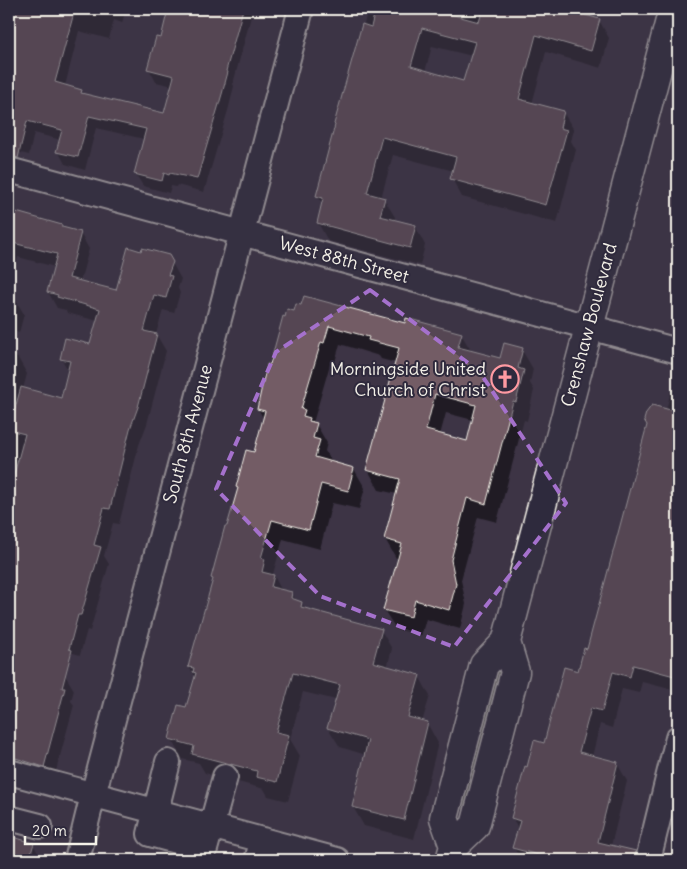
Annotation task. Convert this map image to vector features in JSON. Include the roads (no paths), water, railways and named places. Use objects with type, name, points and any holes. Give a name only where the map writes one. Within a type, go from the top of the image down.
[{"type":"main road","name":"Crenshaw Boulevard","points":[[452,853],[444,818],[484,665],[506,642],[673,9]]},
{"type":"street","name":"South 8th Avenue","points":[[77,860],[301,9]]},
{"type":"street","name":"West 88th Street","points":[[9,170],[678,351]]},
{"type":"street","points":[[648,860],[678,738]]},
{"type":"street","points":[[155,812],[168,762]]},
{"type":"street","points":[[9,772],[212,827],[260,850],[326,859]]},
{"type":"street","points":[[212,827],[225,777]]},
{"type":"street","points":[[9,818],[40,826]]},
{"type":"place","name":"Morningside United Church of Christ","points":[[505,379]]}]
